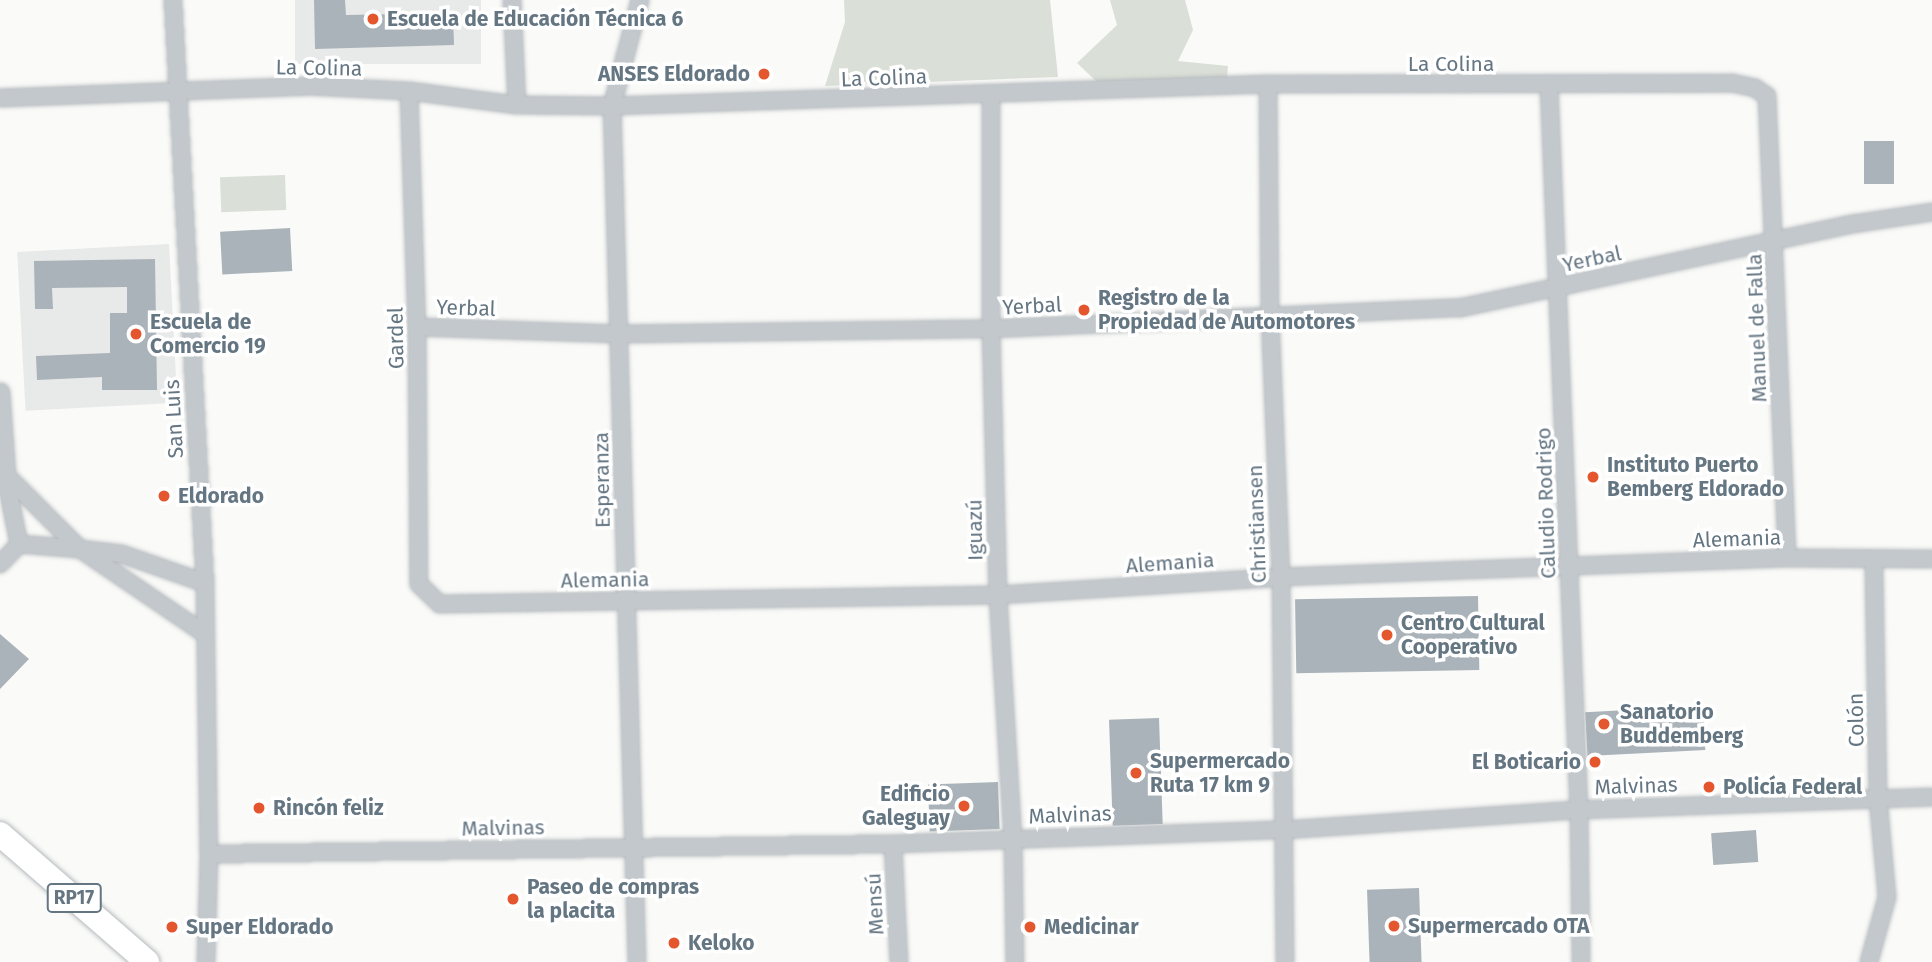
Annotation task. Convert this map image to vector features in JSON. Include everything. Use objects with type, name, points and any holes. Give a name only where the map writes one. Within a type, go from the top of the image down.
[{"type":"main road","name":"RP17","points":[[0,834],[147,962]]},
{"type":"street","name":"San Luis","points":[[173,0],[205,583],[209,854],[206,962]]},
{"type":"street","points":[[512,0],[517,105]]},
{"type":"street","name":"Esperanza","points":[[638,962],[612,106],[640,0]]},
{"type":"street","name":"La Colina","points":[[0,98],[308,86],[409,91],[517,105],[612,106],[991,96],[1268,84],[1732,83],[1755,88],[1767,96]]},
{"type":"street","name":"Christiansen","points":[[1268,84],[1270,316],[1280,577],[1286,962]]},
{"type":"street","name":"Caludio Rodrigo","points":[[1549,85],[1560,287],[1579,810],[1581,962]]},
{"type":"street","name":"Gardel","points":[[409,91],[417,327],[419,584]]},
{"type":"street","name":"Iguazú","points":[[991,96],[991,329],[998,595],[1013,838],[1015,962]]},
{"type":"street","name":"Manuel de Falla","points":[[1767,96],[1787,558]]},
{"type":"street","name":"Yerbal","points":[[417,327],[620,334],[991,329],[1460,307],[1853,224],[1932,212]]},
{"type":"street","points":[[1,393],[3,473],[19,544]]},
{"type":"street","points":[[3,473],[80,549],[205,634]]},
{"type":"street","points":[[19,544],[122,554],[205,583]]},
{"type":"street","points":[[0,564],[19,544]]},
{"type":"street","name":"Alemania","points":[[419,584],[440,604],[998,595],[1280,577],[1787,558],[1932,559]]},
{"type":"street","name":"Colón","points":[[1870,962],[1887,897],[1878,797],[1874,559]]},
{"type":"street","name":"Malvinas","points":[[209,854],[894,844],[1284,830],[1579,810],[1932,796]]},
{"type":"street","name":"Mensú","points":[[894,844],[899,962]]},
{"type":"shaded area","points":[[295,0],[481,0],[481,64],[295,64]]},
{"type":"shaded area","points":[[844,0],[1050,0],[1058,77],[825,86],[845,22]]},
{"type":"shaded area","points":[[1110,0],[1185,0],[1193,30],[1178,61],[1228,66],[1227,78],[1098,83],[1077,63],[1117,25]]},
{"type":"shaded area","points":[[285,175],[286,210],[221,212],[220,177]]},
{"type":"shaded area","points":[[169,244],[177,403],[26,411],[17,252]]},
{"type":"building","points":[[314,0],[345,0],[346,15],[453,13],[454,45],[315,49]]},
{"type":"building","points":[[1864,141],[1894,141],[1894,184],[1864,184]]},
{"type":"building","points":[[290,228],[292,271],[222,275],[220,232]]},
{"type":"building","points":[[155,259],[157,390],[102,390],[102,377],[37,380],[36,356],[110,353],[110,313],[127,313],[127,287],[52,288],[53,309],[35,309],[34,261]]},
{"type":"building","name":"Centro Cultural Cooperativo","points":[[1478,596],[1479,670],[1296,673],[1295,599]]},
{"type":"building","points":[[0,634],[29,659],[0,689]]},
{"type":"building","points":[[1703,706],[1705,750],[1587,756],[1585,712]]},
{"type":"building","name":"Supermercado Ruta 17 km 9","points":[[1159,718],[1163,824],[1113,826],[1109,720]]},
{"type":"building","name":"Edificio Galeguay","points":[[998,782],[1000,829],[930,831],[928,784]]},
{"type":"building","points":[[1756,830],[1758,862],[1713,865],[1711,833]]},
{"type":"building","name":"Supermercado OTA","points":[[1419,888],[1422,962],[1370,962],[1367,890]]},
{"type":"place","name":"Escuela de Educación Técnica 6","points":[[373,19]]},
{"type":"place","name":"ANSES Eldorado","points":[[764,74]]},
{"type":"place","name":"Registro de la Propiedad de Automotores","points":[[1084,310]]},
{"type":"place","name":"Escuela de Comercio 19","points":[[136,334]]},
{"type":"place","name":"Instituto Puerto Bemberg Eldorado","points":[[1593,477]]},
{"type":"place","name":"Eldorado","points":[[164,496]]},
{"type":"place","name":"Centro Cultural Cooperativo","points":[[1387,635]]},
{"type":"place","name":"Sanatorio Buddemberg","points":[[1604,724]]},
{"type":"place","name":"El Boticario","points":[[1595,762]]},
{"type":"place","name":"Supermercado Ruta 17 km 9","points":[[1136,773]]},
{"type":"place","name":"Policía Federal","points":[[1709,787]]},
{"type":"place","name":"Edificio Galeguay","points":[[964,806]]},
{"type":"place","name":"Rincón feliz","points":[[259,808]]},
{"type":"place","name":"Paseo de compras la placita","points":[[513,899]]},
{"type":"place","name":"Supermercado OTA","points":[[1394,926]]},
{"type":"place","name":"Super Eldorado","points":[[172,927]]},
{"type":"place","name":"Medicinar","points":[[1030,927]]},
{"type":"place","name":"Keloko","points":[[674,943]]}]
